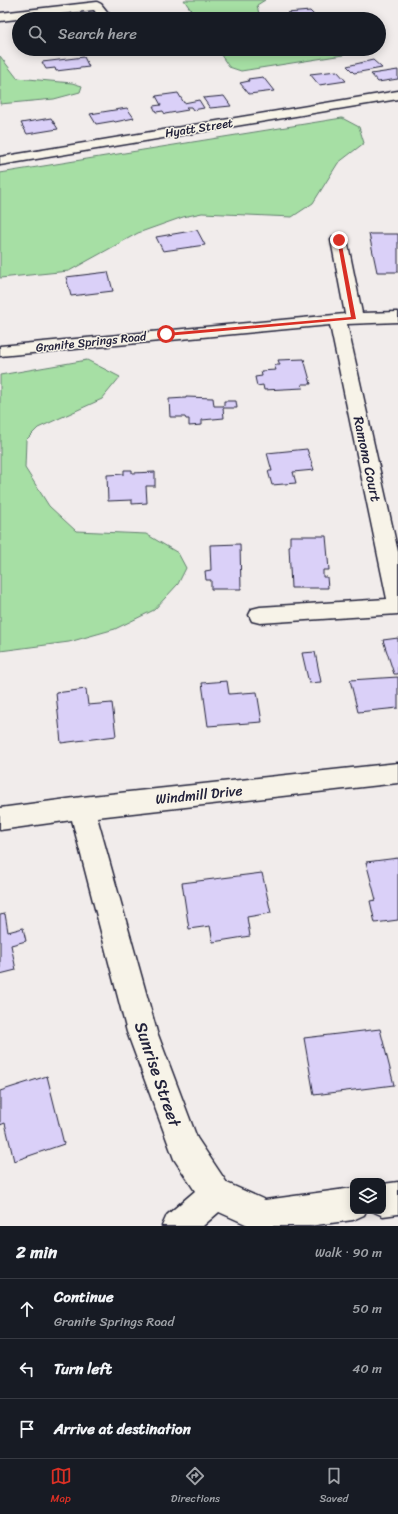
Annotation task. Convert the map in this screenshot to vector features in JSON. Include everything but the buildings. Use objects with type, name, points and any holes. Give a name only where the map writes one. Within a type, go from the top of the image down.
[{"type":"street","points":[[44,12],[97,6],[102,12]]},
{"type":"street","points":[[0,17],[12,16]]},
{"type":"street","name":"Hyatt Street","points":[[0,161],[398,95]]},
{"type":"street","name":"Ramona Court","points":[[339,240],[345,319],[398,600]]},
{"type":"street","name":"Granite Springs Road","points":[[0,350],[345,319],[398,317]]},
{"type":"street","points":[[260,615],[398,606]]},
{"type":"street","name":"Windmill Drive","points":[[0,819],[82,808],[398,773]]},
{"type":"street","name":"Sunrise Street","points":[[82,808],[142,1032],[184,1148],[216,1194]]},
{"type":"street","points":[[178,1226],[216,1194],[264,1216],[350,1204]]},
{"type":"street","points":[[386,1200],[398,1198]]},
{"type":"green space","points":[[184,0],[265,0],[257,5],[258,12],[192,12]]},
{"type":"green space","points":[[0,56],[17,78],[72,83],[82,86],[80,92],[54,99],[0,104]]},
{"type":"green space","points":[[222,56],[337,56],[241,71],[229,67]]},
{"type":"green space","points":[[342,118],[359,127],[364,143],[338,163],[313,203],[292,217],[202,213],[183,217],[138,233],[69,271],[0,278],[0,173]]},
{"type":"green space","points":[[87,360],[120,377],[102,399],[38,428],[26,440],[25,468],[49,506],[76,531],[146,534],[178,553],[186,568],[178,584],[154,610],[115,629],[69,642],[0,651],[0,375]]},
{"type":"route","points":[[166,334],[354,318],[339,240]]}]
